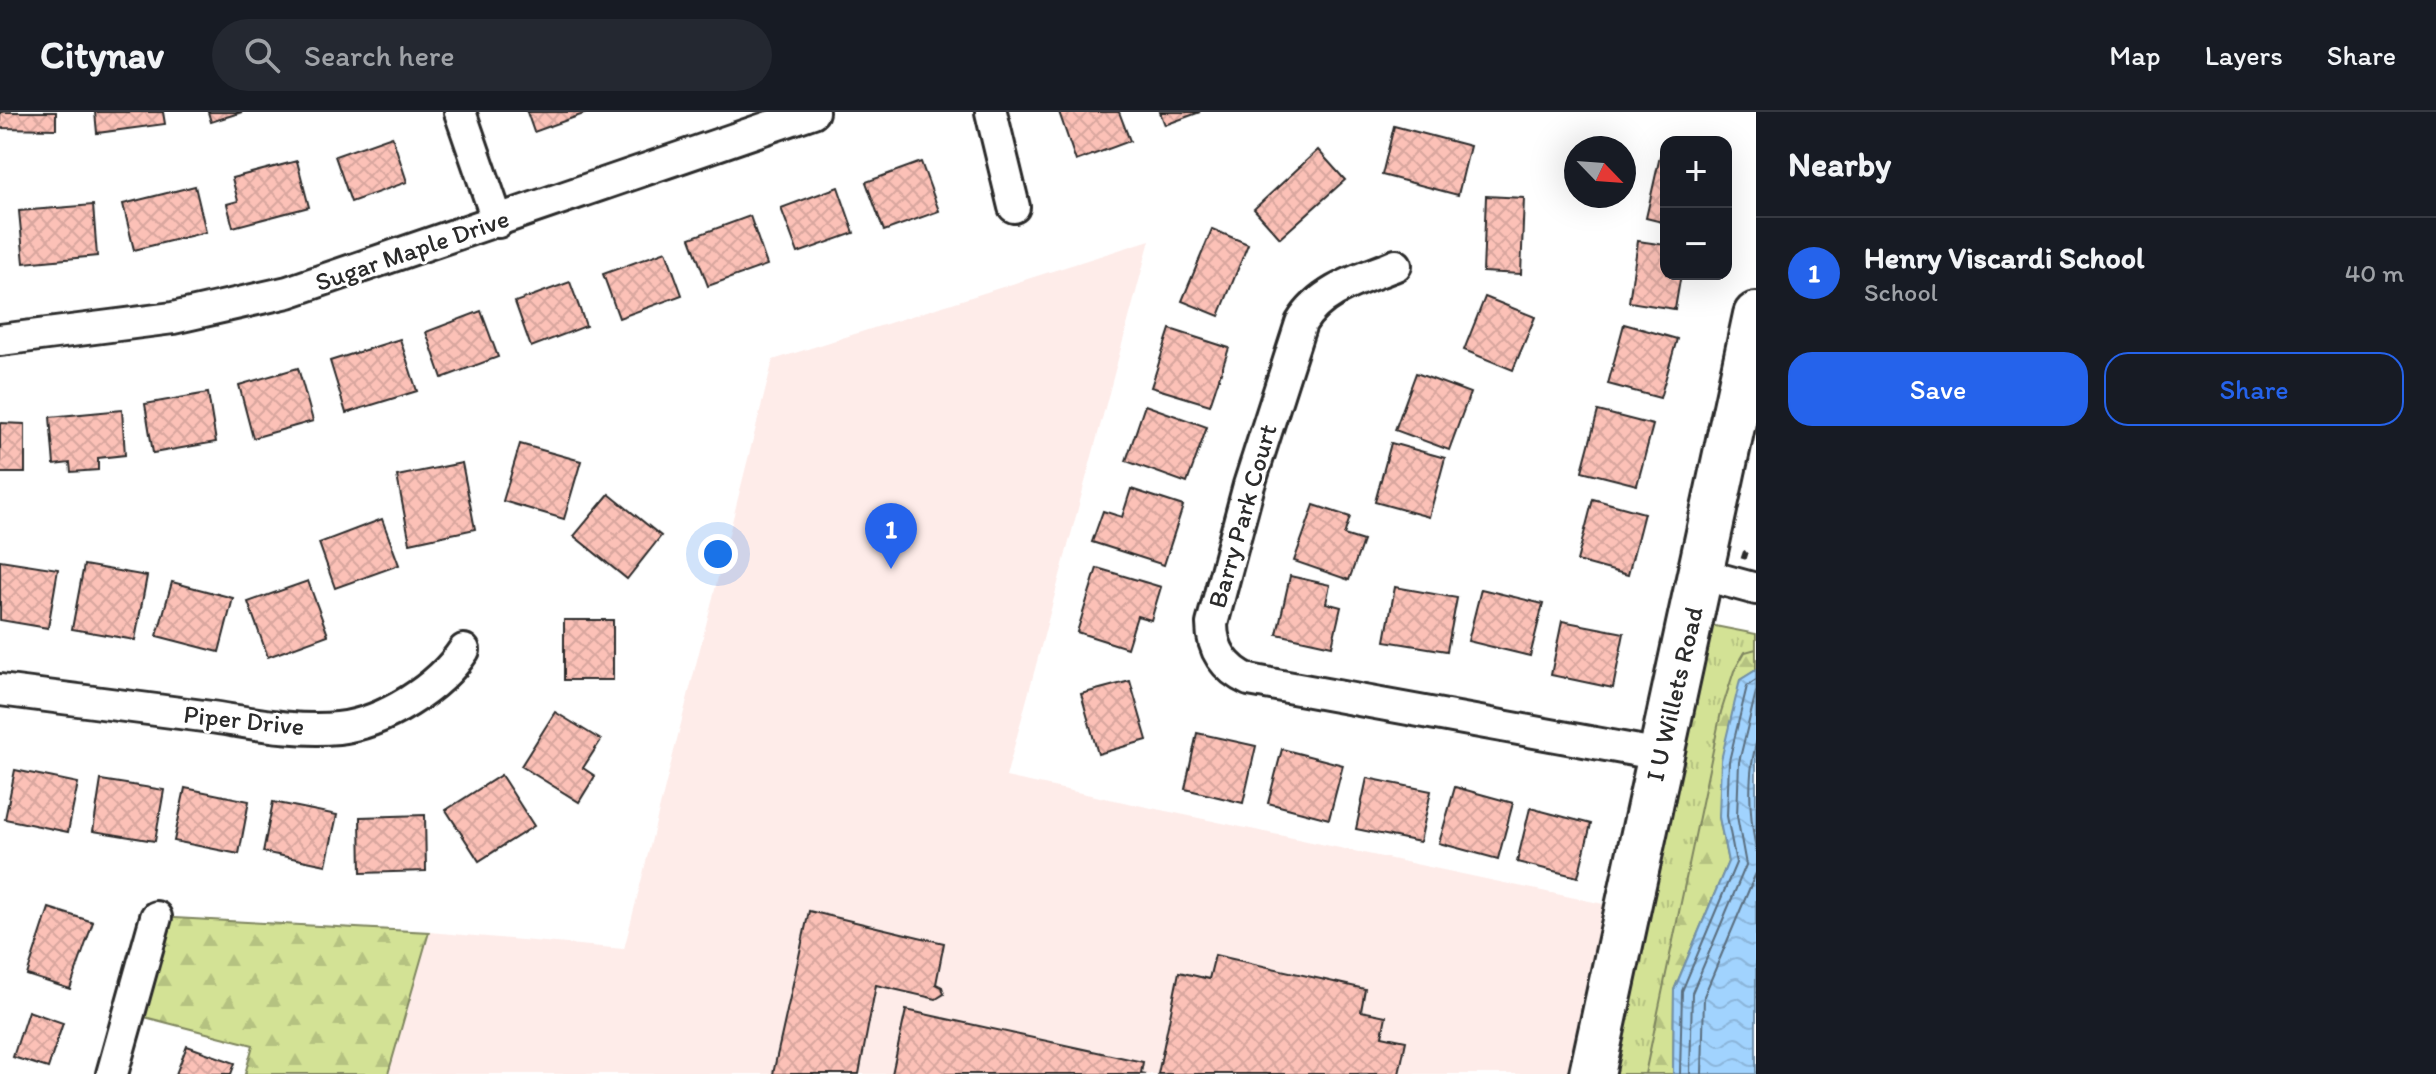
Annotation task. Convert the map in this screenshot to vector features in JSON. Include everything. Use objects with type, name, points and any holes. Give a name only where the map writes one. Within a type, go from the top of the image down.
[{"type":"main road","name":"I U Willets Road","points":[[1592,1074],[1756,315]]},
{"type":"street","points":[[460,112],[498,222]]},
{"type":"street","name":"Sugar Maple Drive","points":[[0,340],[173,318],[288,292],[813,112]]},
{"type":"street","points":[[991,112],[1014,207]]},
{"type":"street","name":"Barry Park Court","points":[[1396,265],[1339,288],[1315,304],[1301,323],[1249,485],[1212,624],[1212,638],[1220,658],[1235,674],[1249,680],[1661,755]]},
{"type":"street","points":[[1701,574],[1756,589]]},
{"type":"street","name":"Piper Drive","points":[[0,690],[279,726],[338,728],[366,721],[405,705],[455,663],[464,650]]},
{"type":"street","points":[[112,1074],[156,917]]},
{"type":"shaded area","points":[[1150,240],[1006,777],[1627,909],[1592,1074],[388,1074],[429,932],[624,949],[773,360]]},
{"type":"green space","points":[[1705,624],[1756,634],[1756,1074],[1601,1074]]},
{"type":"green space","points":[[1756,649],[1756,670],[1740,680],[1719,817],[1728,862],[1674,990],[1673,1074],[1645,1074],[1721,712],[1734,671],[1745,652]]},
{"type":"green space","points":[[156,917],[429,932],[388,1074],[245,1074],[253,1045],[129,1013]]},
{"type":"water","points":[[1756,670],[1756,1074],[1673,1074],[1674,990],[1728,862],[1719,817],[1721,760],[1740,680]]},
{"type":"building","points":[[0,112],[56,112],[56,129],[0,128]]},
{"type":"building","points":[[95,112],[163,112],[165,124],[97,133]]},
{"type":"building","points":[[208,112],[242,112],[211,122]]},
{"type":"building","points":[[527,112],[589,112],[534,132]]},
{"type":"building","points":[[1059,112],[1119,112],[1130,141],[1076,161]]},
{"type":"building","points":[[1160,112],[1200,112],[1165,125]]},
{"type":"building","points":[[1394,126],[1470,146],[1458,195],[1382,175]]},
{"type":"building","points":[[392,136],[407,182],[351,202],[335,156]]},
{"type":"building","points":[[1318,150],[1345,180],[1280,238],[1254,209]]},
{"type":"building","points":[[1660,156],[1660,222],[1646,218]]},
{"type":"building","points":[[297,161],[309,207],[233,227],[227,204],[238,201],[232,178]]},
{"type":"building","points":[[921,162],[939,211],[884,231],[866,182]]},
{"type":"building","points":[[195,186],[206,232],[134,250],[123,204]]},
{"type":"building","points":[[838,187],[854,233],[798,253],[781,208]]},
{"type":"building","points":[[1486,196],[1524,198],[1521,274],[1483,272]]},
{"type":"building","points":[[93,205],[97,256],[24,263],[19,211]]},
{"type":"building","points":[[750,216],[767,265],[708,286],[690,238]]},
{"type":"building","points":[[1212,229],[1248,244],[1219,316],[1182,301]]},
{"type":"building","points":[[1638,241],[1660,244],[1660,280],[1680,280],[1675,309],[1629,302]]},
{"type":"building","points":[[666,251],[682,295],[619,318],[603,274]]},
{"type":"building","points":[[570,282],[586,326],[531,347],[515,302]]},
{"type":"building","points":[[1485,297],[1535,317],[1513,370],[1464,350]]},
{"type":"building","points":[[481,311],[498,357],[442,378],[426,332]]},
{"type":"building","points":[[1624,324],[1677,339],[1660,398],[1608,384]]},
{"type":"building","points":[[1170,329],[1229,348],[1210,405],[1151,387]]},
{"type":"building","points":[[400,339],[417,391],[346,413],[330,361]]},
{"type":"building","points":[[298,368],[313,421],[253,438],[239,385]]},
{"type":"building","points":[[1416,373],[1470,393],[1449,450],[1395,430]]},
{"type":"building","points":[[208,393],[216,442],[153,453],[145,404]]},
{"type":"building","points":[[1145,405],[1207,427],[1187,483],[1126,461]]},
{"type":"building","points":[[122,410],[125,455],[98,458],[98,470],[71,472],[70,463],[54,465],[50,417]]},
{"type":"building","points":[[1598,411],[1653,425],[1637,485],[1582,471]]},
{"type":"building","points":[[0,423],[25,424],[25,473],[0,473]]},
{"type":"building","points":[[1391,443],[1445,458],[1429,517],[1375,502]]},
{"type":"building","points":[[520,444],[581,461],[564,519],[503,501]]},
{"type":"building","points":[[462,463],[475,529],[410,543],[397,476]]},
{"type":"building","points":[[1131,489],[1183,506],[1164,565],[1092,542],[1103,511],[1122,517]]},
{"type":"building","points":[[609,494],[661,536],[627,579],[574,536]]},
{"type":"building","points":[[1593,499],[1644,513],[1628,575],[1577,561]]},
{"type":"building","points":[[1314,505],[1350,517],[1344,535],[1363,541],[1349,580],[1294,561]]},
{"type":"building","points":[[382,519],[399,565],[335,588],[319,543]]},
{"type":"building","points":[[0,560],[58,569],[48,628],[0,620]]},
{"type":"building","points":[[84,565],[147,576],[135,640],[72,629]]},
{"type":"building","points":[[1097,568],[1161,587],[1151,620],[1137,616],[1127,648],[1077,632]]},
{"type":"building","points":[[1290,576],[1330,585],[1326,603],[1341,607],[1332,646],[1277,634]]},
{"type":"building","points":[[308,581],[328,635],[268,657],[248,602]]},
{"type":"building","points":[[172,582],[233,598],[219,652],[157,636]]},
{"type":"building","points":[[1395,587],[1457,598],[1447,651],[1385,641]]},
{"type":"building","points":[[1481,589],[1543,604],[1530,656],[1468,641]]},
{"type":"building","points":[[564,620],[613,620],[613,680],[564,680]]},
{"type":"building","points":[[1562,621],[1624,633],[1613,688],[1551,675]]},
{"type":"building","points":[[1130,681],[1147,740],[1098,754],[1081,694]]},
{"type":"building","points":[[555,712],[601,740],[583,768],[595,776],[579,802],[521,766]]},
{"type":"building","points":[[1197,733],[1256,746],[1243,803],[1185,789]]},
{"type":"building","points":[[1282,749],[1343,765],[1329,819],[1268,803]]},
{"type":"building","points":[[15,770],[78,783],[68,832],[5,819]]},
{"type":"building","points":[[501,775],[534,826],[479,861],[446,810]]},
{"type":"building","points":[[1367,778],[1431,791],[1420,842],[1356,829]]},
{"type":"building","points":[[101,780],[164,790],[155,841],[93,831]]},
{"type":"building","points":[[1455,787],[1513,803],[1498,859],[1439,843]]},
{"type":"building","points":[[185,788],[249,801],[239,854],[174,841]]},
{"type":"building","points":[[273,802],[337,815],[326,865],[263,852]]},
{"type":"building","points":[[1530,808],[1591,824],[1578,877],[1517,862]]},
{"type":"building","points":[[425,815],[426,871],[361,873],[360,817]]},
{"type":"building","points":[[49,908],[93,922],[70,989],[27,975]]},
{"type":"building","points":[[809,911],[944,943],[936,984],[942,987],[944,994],[936,999],[876,985],[859,1074],[773,1074]]},
{"type":"building","points":[[1215,955],[1365,989],[1361,1011],[1386,1016],[1382,1036],[1406,1041],[1399,1074],[1158,1074],[1179,972],[1209,979]]},
{"type":"building","points":[[906,1010],[1143,1062],[1141,1073],[1146,1074],[892,1074]]},
{"type":"building","points":[[28,1011],[63,1023],[48,1068],[13,1057]]},
{"type":"building","points":[[187,1046],[235,1063],[231,1074],[176,1074]]},
{"type":"place","name":"Henry Viscardi School","points":[[891,569]]}]
